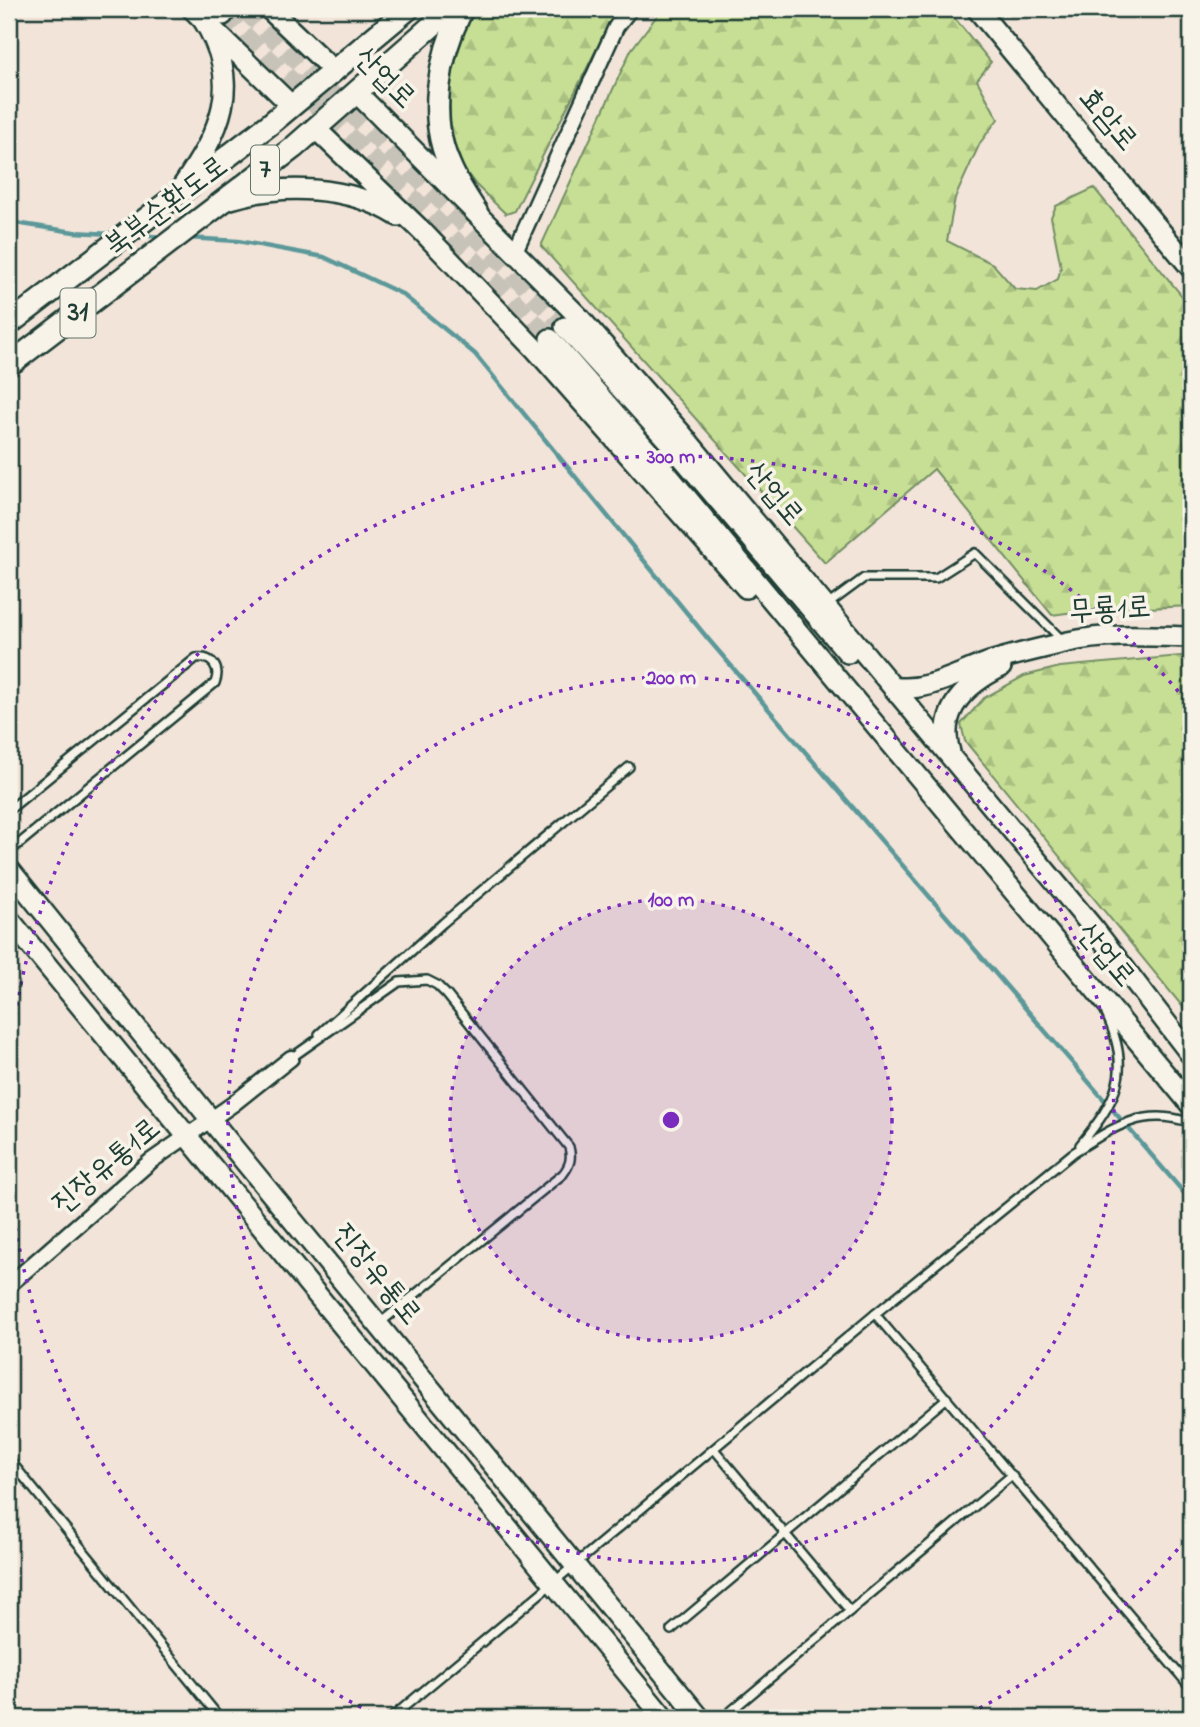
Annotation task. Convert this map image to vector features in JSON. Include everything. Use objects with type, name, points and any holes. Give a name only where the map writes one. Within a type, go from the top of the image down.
[{"type":"main road","name":"산업로","points":[[269,9],[515,251],[623,366],[1095,930],[1191,1055]]},
{"type":"main road","name":"31","points":[[334,71],[408,9]]},
{"type":"main road","name":"북부순환도로","points":[[9,365],[316,129],[451,9]]},
{"type":"main road","points":[[462,9],[439,83],[438,126],[449,165],[477,213]]},
{"type":"main road","name":"효암로","points":[[976,9],[1191,268]]},
{"type":"main road","name":"산업로","points":[[208,13],[292,106],[422,231],[537,351],[750,593],[920,780]]},
{"type":"main road","points":[[169,202],[213,136],[220,117],[224,97],[221,54],[208,13]]},
{"type":"main road","name":"북부순환도로","points":[[9,324],[334,71]]},
{"type":"main road","points":[[220,205],[247,193],[271,190],[332,193],[386,208],[422,231]]},
{"type":"main road","name":"산업로","points":[[1191,1061],[670,443],[558,333],[662,467],[1191,1105]]},
{"type":"main road","name":"무룡1로","points":[[1034,652],[1065,643],[1107,637],[1191,637]]},
{"type":"main road","points":[[893,687],[919,687],[993,661],[1034,652]]},
{"type":"main road","points":[[951,756],[946,727],[950,712],[960,698],[976,683],[998,669],[1034,652]]},
{"type":"main road","name":"진장유통로","points":[[9,869],[700,1718]]},
{"type":"main road","name":"진장유통로","points":[[9,919],[664,1718]]},
{"type":"street","points":[[515,251],[616,27],[630,9]]},
{"type":"street","name":"진장유통1로","points":[[9,1285],[151,1161],[291,1058]]},
{"type":"lane","points":[[826,606],[864,578],[936,578],[975,553],[1065,643]]},
{"type":"lane","points":[[9,810],[196,658],[211,660],[217,667],[218,676],[215,683],[9,852]]},
{"type":"lane","points":[[291,1058],[443,923],[629,767]]},
{"type":"lane","points":[[291,1058],[399,982],[426,981],[437,985],[447,995],[569,1147],[572,1156],[570,1166],[563,1174],[378,1324]]},
{"type":"lane","points":[[1073,1153],[1099,1122],[1112,1102],[1119,1084],[1119,1049],[1096,992]]},
{"type":"lane","points":[[391,1718],[875,1314],[1073,1153],[1122,1124],[1151,1117],[1167,1117],[1191,1123]]},
{"type":"lane","points":[[875,1314],[1191,1688]]},
{"type":"lane","points":[[671,1630],[947,1398]]},
{"type":"lane","points":[[714,1449],[850,1611]]},
{"type":"lane","points":[[9,1459],[220,1718]]},
{"type":"lane","points":[[731,1711],[1012,1475]]},
{"type":"green space","points":[[480,9],[624,9],[601,40],[515,211],[506,214],[476,185],[459,162],[450,141],[450,71],[469,19]]},
{"type":"green space","points":[[662,9],[947,9],[991,62],[977,80],[998,119],[980,143],[955,198],[947,241],[993,264],[1015,289],[1037,291],[1058,279],[1061,267],[1051,217],[1056,206],[1094,188],[1191,307],[1191,606],[1081,611],[1052,615],[934,469],[825,563],[541,246],[631,50]]},
{"type":"green space","points":[[1191,655],[1191,1017],[965,741],[961,724],[984,698],[1024,676],[1060,667]]},
{"type":"waterway","points":[[9,222],[74,232],[112,234]]},
{"type":"waterway","points":[[138,235],[164,237]]},
{"type":"waterway","points":[[187,238],[238,241],[324,257],[402,294],[475,354],[709,640],[1191,1201]]},
{"type":"tunnel","points":[[244,9],[448,207],[565,327]]},
{"type":"tunnel","points":[[223,15],[435,220],[550,339]]}]
